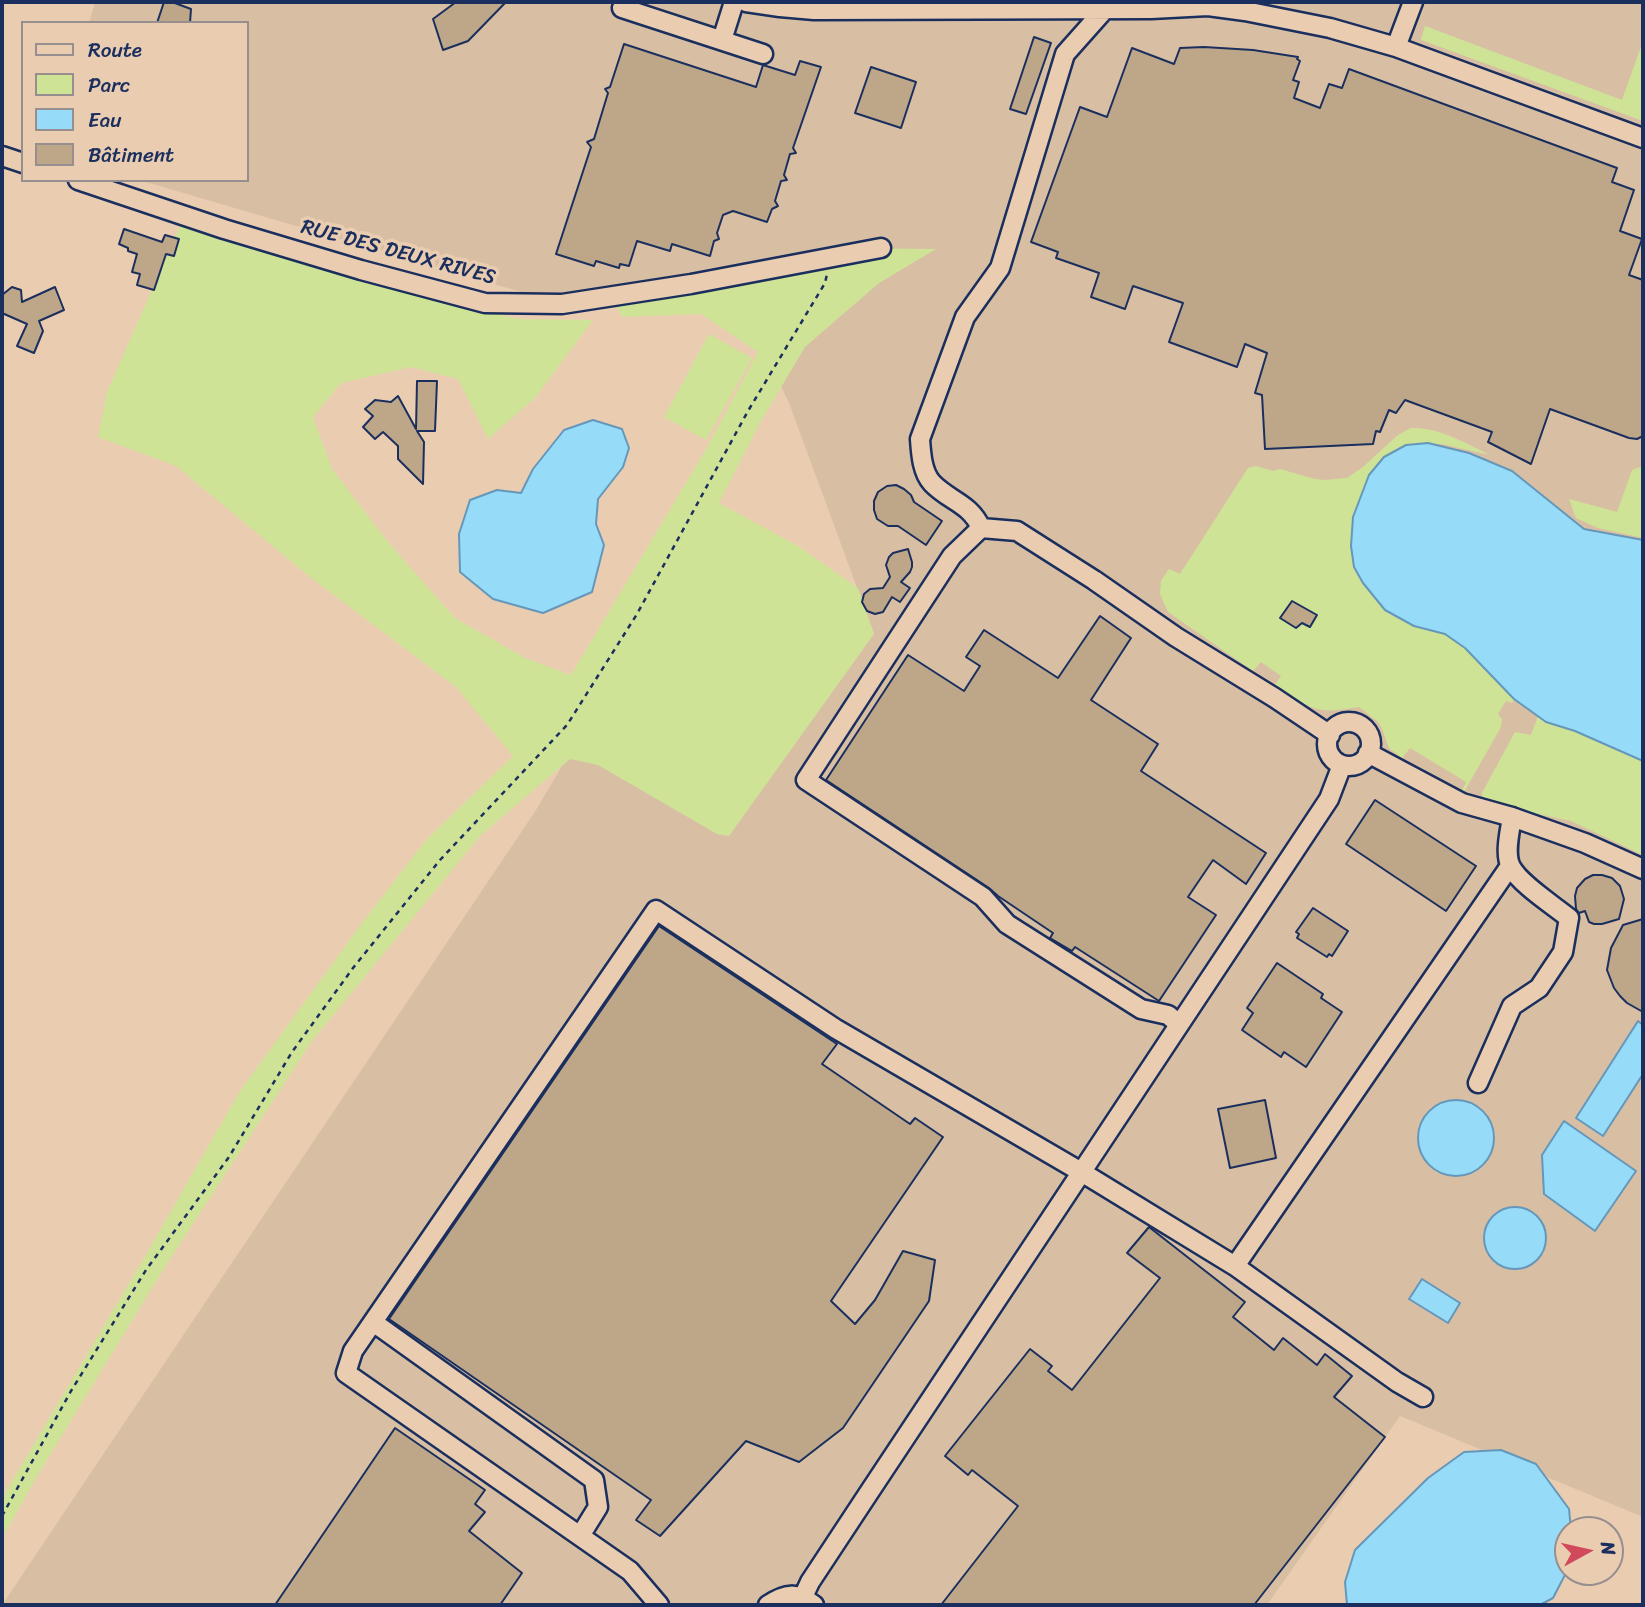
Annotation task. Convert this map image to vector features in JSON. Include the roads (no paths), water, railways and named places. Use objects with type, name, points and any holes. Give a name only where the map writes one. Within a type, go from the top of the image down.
[{"type":"street","points":[[722,40],[734,2]]},
{"type":"street","points":[[746,2],[814,10],[1246,6],[1396,47],[1643,138]]},
{"type":"street","points":[[1396,47],[1413,2]]},
{"type":"street","points":[[622,8],[764,54]]},
{"type":"street","points":[[981,528],[976,515],[930,482],[921,458],[920,439],[965,317],[1000,268],[1065,54],[1105,9]]},
{"type":"street","points":[[2,156],[21,162]]},
{"type":"street","name":"RUE DES DEUX RIVES","points":[[84,182],[274,244],[485,303],[562,304],[691,284],[881,248]]},
{"type":"street","points":[[1180,1024],[1168,1015],[1141,1009],[1007,924],[983,898],[806,780],[952,556],[981,528],[1017,531],[1330,735]]},
{"type":"street","points":[[1348,722],[1357,724],[1365,730],[1370,739],[1368,753],[1359,764],[1342,765],[1332,759],[1327,740],[1338,725],[1348,722]]},
{"type":"street","points":[[1368,753],[1462,803],[1512,817],[1585,843],[1643,869]]},
{"type":"street","points":[[768,1605],[785,1595],[808,1601],[810,1582],[1329,799],[1342,765]]},
{"type":"street","points":[[1478,1083],[1512,1006],[1539,988],[1563,952],[1569,918],[1526,884],[1510,866],[1508,853],[1512,817]]},
{"type":"street","points":[[1235,1266],[1510,866]]},
{"type":"street","points":[[659,1605],[630,1571],[346,1373],[353,1351],[656,910],[836,1028],[1235,1266],[1396,1382],[1423,1397]]},
{"type":"street","points":[[373,1322],[594,1480],[598,1507],[580,1536]]},
{"type":"water","points":[[593,420],[622,429],[629,448],[623,467],[598,499],[596,524],[604,545],[592,592],[543,613],[493,599],[460,572],[459,534],[470,500],[497,490],[521,493],[533,469],[564,430]]},
{"type":"water","points":[[1428,443],[1469,453],[1512,471],[1584,529],[1643,540],[1643,761],[1575,731],[1546,722],[1514,699],[1465,648],[1445,634],[1414,626],[1385,610],[1363,583],[1354,567],[1351,546],[1353,517],[1369,475],[1384,457],[1406,445]]},
{"type":"water","points":[[1638,1021],[1643,1025],[1643,1074],[1603,1136],[1576,1118]]},
{"type":"water","points":[[1456,1100],[1470,1103],[1483,1111],[1491,1124],[1494,1138],[1491,1152],[1483,1165],[1470,1173],[1456,1176],[1442,1173],[1429,1165],[1421,1152],[1418,1138],[1421,1124],[1429,1111],[1442,1103]]},
{"type":"water","points":[[1564,1121],[1636,1171],[1595,1231],[1544,1194],[1542,1155]]},
{"type":"water","points":[[1509,1207],[1521,1207],[1537,1216],[1544,1226],[1544,1250],[1537,1260],[1521,1269],[1509,1269],[1498,1264],[1489,1255],[1484,1244],[1484,1232],[1489,1221],[1498,1212]]},
{"type":"water","points":[[1422,1279],[1460,1303],[1448,1323],[1409,1299]]},
{"type":"water","points":[[1501,1450],[1536,1464],[1569,1509],[1570,1516],[1554,1516],[1554,1586],[1559,1586],[1553,1598],[1540,1605],[1347,1605],[1345,1582],[1355,1550],[1428,1478],[1464,1452]]}]
